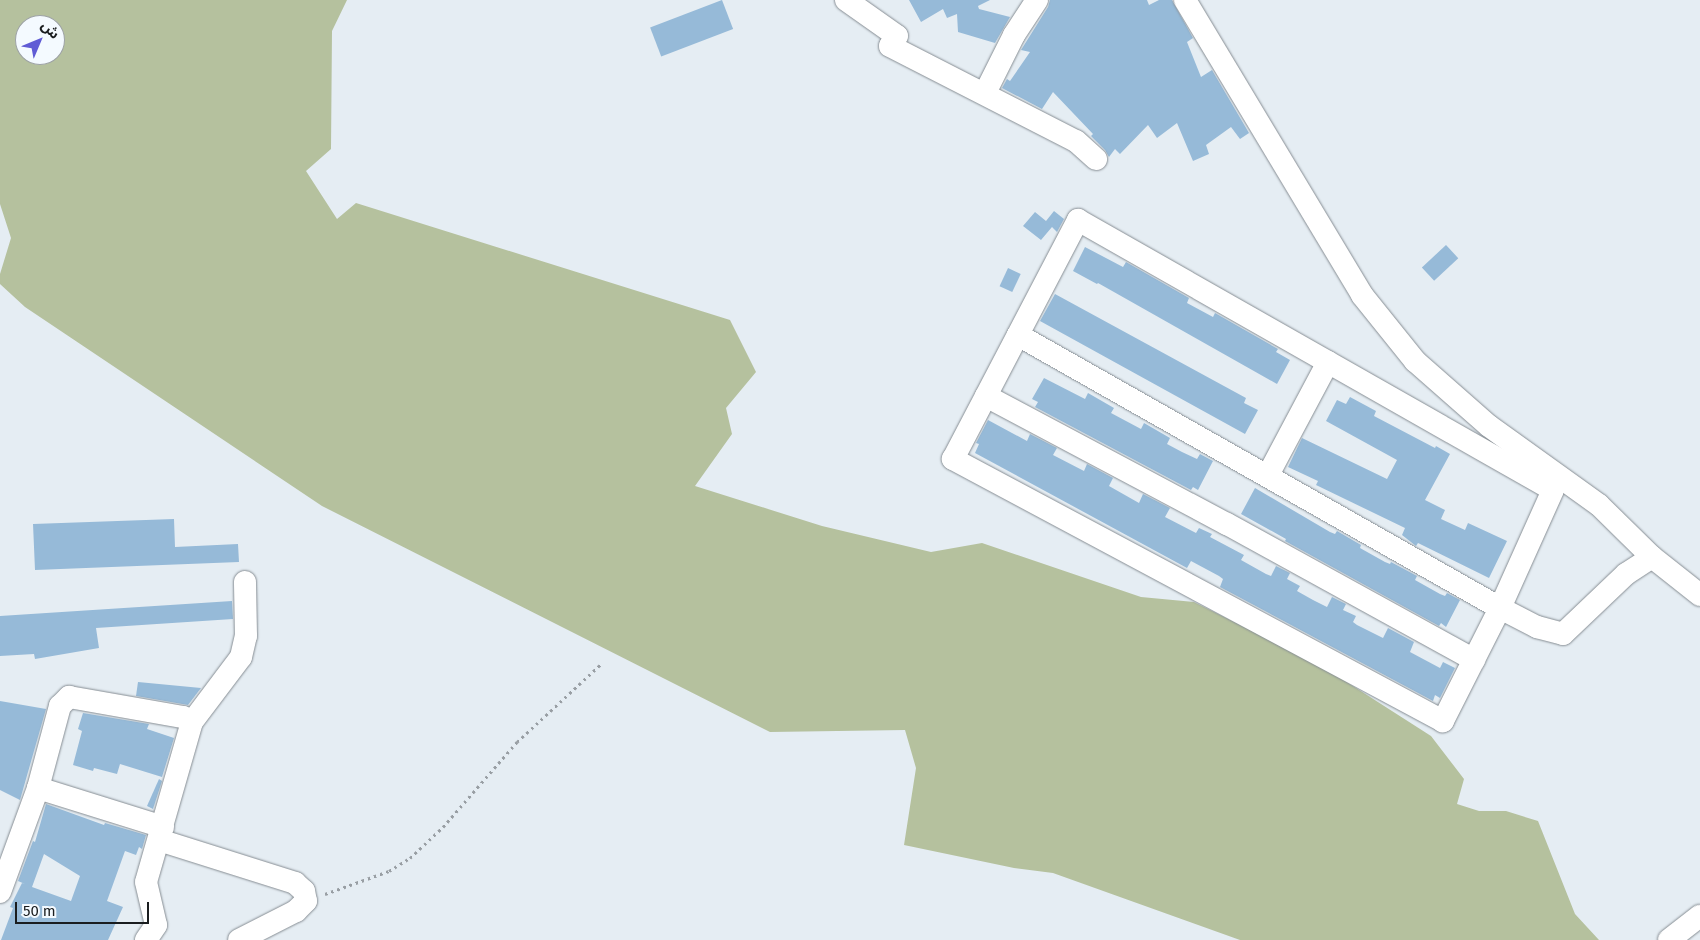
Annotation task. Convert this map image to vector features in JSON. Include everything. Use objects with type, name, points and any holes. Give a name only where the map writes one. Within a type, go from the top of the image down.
[{"type":"street","points":[[846,0],[897,36],[890,46],[1076,141],[1096,159]]},
{"type":"street","points":[[985,94],[1014,35],[1037,0]]},
{"type":"street","points":[[1185,0],[1362,295],[1415,361],[1489,426],[1599,505],[1652,557],[1700,595]]},
{"type":"street","points":[[1078,220],[1553,490],[1500,608],[1443,721],[953,459],[1018,335],[1078,220]]},
{"type":"street","points":[[1018,335],[1500,608],[1537,627],[1564,634],[1626,574],[1652,557]]},
{"type":"street","points":[[1268,475],[1328,362]]},
{"type":"street","points":[[986,396],[1227,524],[1474,660]]},
{"type":"street","points":[[146,940],[156,925],[146,882],[192,722],[241,658],[246,636],[245,582]]},
{"type":"street","points":[[0,892],[38,788],[60,706],[69,697],[183,717],[192,722]]},
{"type":"street","points":[[38,788],[294,883],[304,891],[306,901],[296,911],[239,940]]},
{"type":"street","points":[[1669,940],[1700,916]]},
{"type":"path","points":[[306,901],[389,871],[410,858],[442,827],[517,742],[602,663]]},
{"type":"green space","points":[[0,0],[347,0],[332,31],[331,149],[306,171],[337,219],[356,203],[730,320],[756,372],[726,408],[732,434],[695,486],[822,526],[931,552],[982,543],[1141,597],[1194,602],[1317,663],[1431,736],[1464,779],[1457,804],[1479,811],[1506,811],[1538,821],[1575,914],[1599,940],[1240,940],[1053,873],[1014,868],[904,845],[916,768],[905,730],[770,732],[322,506],[25,307],[0,284],[0,274],[11,238],[0,204]]},
{"type":"building","points":[[722,0],[733,29],[661,57],[650,28]]},
{"type":"building","points":[[909,0],[990,0],[978,6],[979,9],[1010,17],[995,43],[958,32],[957,14],[947,18],[943,9],[921,22]]},
{"type":"building","points":[[1050,0],[1147,0],[1149,5],[1159,0],[1172,0],[1193,38],[1187,42],[1201,77],[1212,70],[1249,133],[1240,139],[1231,127],[1206,145],[1209,154],[1193,161],[1177,123],[1157,138],[1148,125],[1120,154],[1115,149],[1109,157],[1105,150],[1091,136],[1093,134],[1053,92],[1042,109],[1002,88],[1007,79],[1010,81],[1030,52],[1021,50],[1048,7]]},
{"type":"building","points":[[1054,211],[1064,219],[1057,232],[1052,227],[1041,240],[1023,226],[1035,212],[1046,221]]},
{"type":"building","points":[[1446,245],[1458,258],[1434,281],[1422,268]]},
{"type":"building","points":[[1085,247],[1123,267],[1126,262],[1189,298],[1187,303],[1213,317],[1215,313],[1278,349],[1276,352],[1290,360],[1277,384],[1098,283],[1073,271]]},
{"type":"building","points":[[1008,268],[1021,274],[1012,292],[1000,286]]},
{"type":"building","points":[[1055,294],[1246,398],[1244,403],[1258,410],[1245,434],[1040,321]]},
{"type":"building","points":[[1044,378],[1085,399],[1088,393],[1114,408],[1111,413],[1141,429],[1144,423],[1170,438],[1167,444],[1197,459],[1200,454],[1213,461],[1198,490],[1193,487],[1191,490],[1035,407],[1038,402],[1032,399]]},
{"type":"building","points":[[1350,397],[1376,411],[1374,416],[1450,454],[1425,500],[1445,510],[1441,519],[1465,530],[1468,523],[1507,541],[1489,578],[1418,543],[1416,546],[1402,535],[1405,528],[1316,485],[1318,481],[1288,467],[1302,438],[1387,479],[1397,460],[1326,421],[1337,400],[1346,404]]},
{"type":"building","points":[[988,420],[1027,441],[1030,434],[1057,448],[1053,455],[1084,471],[1087,464],[1113,478],[1109,486],[1139,503],[1143,494],[1170,508],[1165,517],[1196,533],[1199,528],[1212,534],[1210,537],[1244,555],[1241,560],[1266,574],[1271,576],[1276,566],[1290,573],[1287,579],[1300,586],[1297,591],[1313,600],[1327,607],[1332,597],[1346,604],[1343,610],[1356,616],[1353,622],[1357,625],[1383,638],[1388,628],[1414,642],[1410,652],[1440,668],[1443,662],[1455,668],[1440,698],[1435,695],[1433,701],[1220,587],[1223,579],[1219,576],[1191,561],[1187,568],[975,453],[979,444],[976,443]]},
{"type":"building","points":[[1255,488],[1330,532],[1335,534],[1337,531],[1361,545],[1360,548],[1385,562],[1390,564],[1391,562],[1417,576],[1415,580],[1440,594],[1445,596],[1447,593],[1460,600],[1446,627],[1441,623],[1439,626],[1285,541],[1286,539],[1241,514]]},
{"type":"building","points":[[174,519],[175,547],[238,544],[239,562],[35,570],[33,524]]},
{"type":"building","points":[[232,601],[233,619],[96,628],[99,648],[35,659],[34,654],[0,656],[0,616]]},
{"type":"building","points":[[138,682],[201,688],[188,705],[136,696]]},
{"type":"building","points":[[0,701],[46,709],[20,800],[0,790]]},
{"type":"building","points":[[83,713],[149,724],[147,729],[174,738],[162,777],[120,764],[117,774],[94,768],[93,771],[73,765],[82,731],[78,729]]},
{"type":"building","points":[[159,779],[162,781],[153,809],[147,806]]},
{"type":"building","points":[[46,804],[104,825],[105,823],[146,835],[142,849],[139,847],[136,855],[125,851],[107,901],[123,907],[108,940],[1,940],[13,908],[10,907],[22,883],[25,884],[18,881],[33,841],[35,842]],"holes":[[[44,854],[80,876],[71,901],[32,887]]]}]
